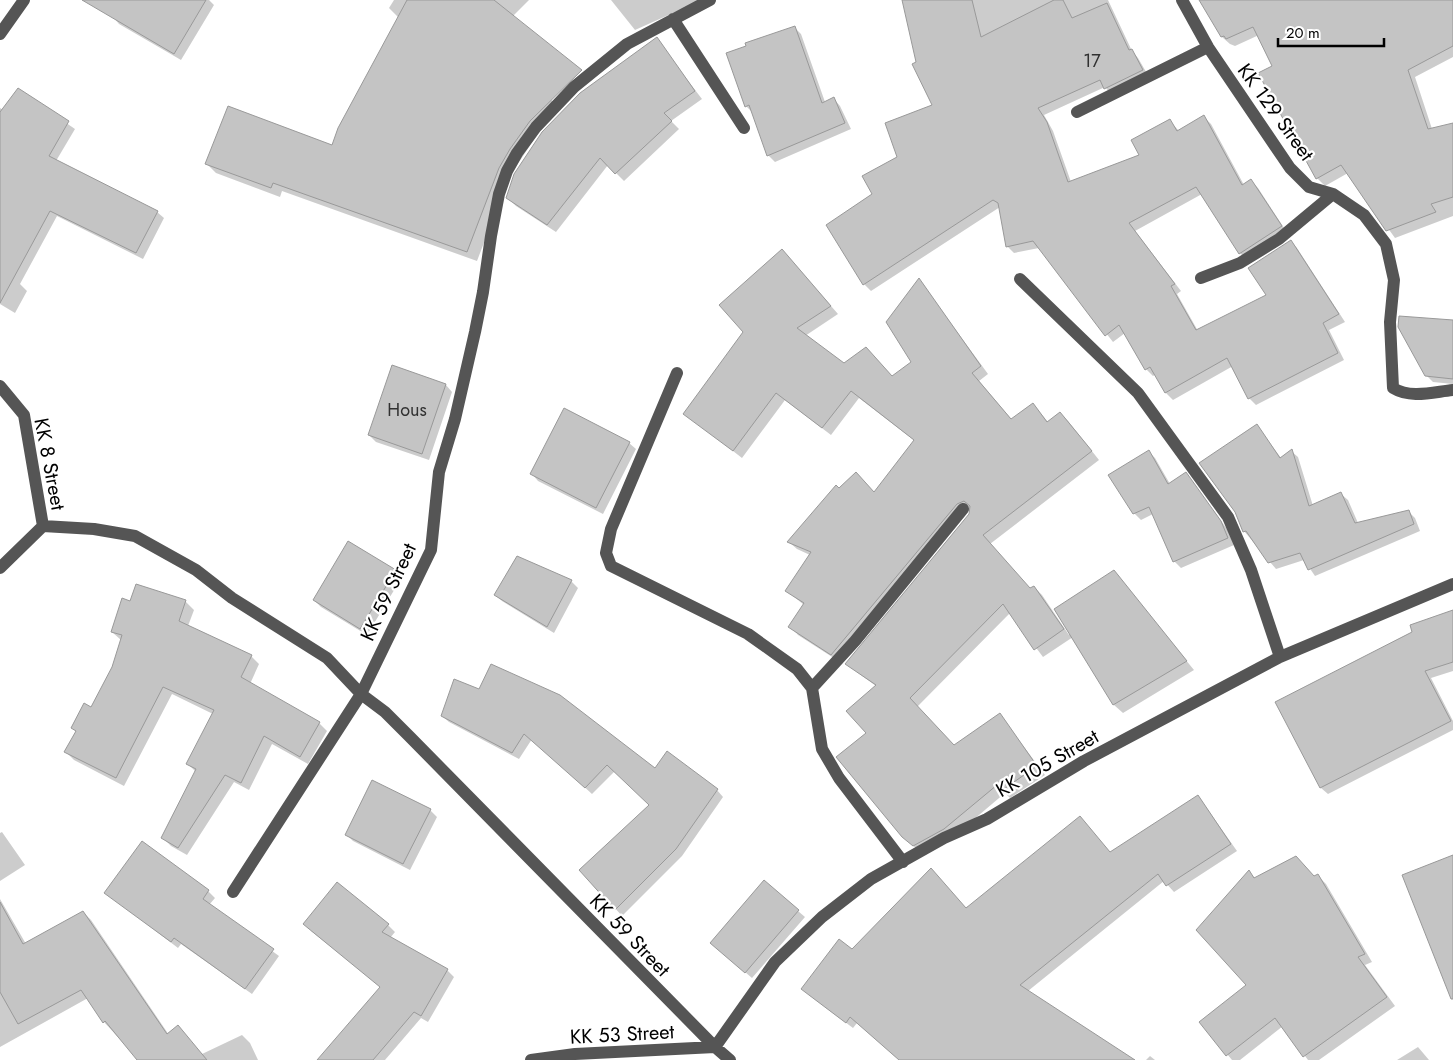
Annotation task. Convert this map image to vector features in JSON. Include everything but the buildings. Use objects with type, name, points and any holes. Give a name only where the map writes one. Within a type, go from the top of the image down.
[{"type":"street","points":[[0,34],[24,0]]},
{"type":"street","name":"KK 59 Street","points":[[710,0],[627,44],[574,87],[536,127],[516,153],[499,194],[490,236],[484,292],[455,419],[439,472],[431,550],[361,694],[385,712],[410,736],[715,1047],[730,1060]]},
{"type":"street","name":"KK 129 Street","points":[[1182,0],[1208,47],[1290,168],[1309,187],[1333,194],[1364,215],[1386,244],[1394,280],[1390,322],[1393,388],[1401,393],[1413,395],[1453,390]]},
{"type":"street","points":[[673,19],[744,128]]},
{"type":"street","points":[[1077,112],[1208,47]]},
{"type":"street","points":[[1200,278],[1240,263],[1279,240],[1333,194]]},
{"type":"street","points":[[1020,279],[1138,393],[1228,517],[1251,570],[1280,657]]},
{"type":"street","points":[[677,373],[611,528],[606,553],[610,566],[748,634],[797,669],[812,688],[822,750],[839,778],[903,862]]},
{"type":"street","name":"KK 8 Street","points":[[0,386],[24,415],[43,526],[0,568]]},
{"type":"street","points":[[812,688],[855,641],[964,509]]},
{"type":"street","points":[[43,526],[94,529],[135,536],[196,570],[232,598],[327,658],[361,694],[233,892]]},
{"type":"street","name":"KK 105 Street","points":[[715,1047],[775,962],[822,917],[871,879],[944,838],[986,819],[1084,761],[1280,657],[1453,584]]},
{"type":"street","name":"KK 53 Street","points":[[531,1060],[575,1054],[715,1047]]}]
